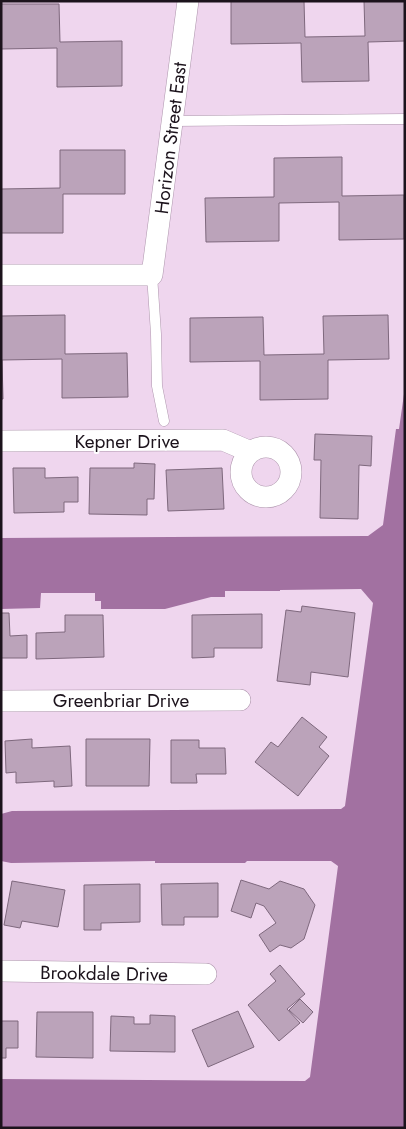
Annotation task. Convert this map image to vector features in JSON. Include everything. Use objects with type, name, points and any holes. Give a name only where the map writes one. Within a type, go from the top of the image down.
[{"type":"street","name":"Horizon Street East","points":[[152,275],[188,1]]},
{"type":"street","points":[[1,275],[152,275]]},
{"type":"street","name":"Kepner Drive","points":[[1,441],[223,440],[251,452]]},
{"type":"street","name":"Greenbriar Drive","points":[[1,701],[240,700]]},
{"type":"street","name":"Brookdale Drive","points":[[1,971],[206,974]]},
{"type":"lane","points":[[173,121],[405,119]]},
{"type":"lane","points":[[152,275],[157,386],[164,421]]},
{"type":"shaded area","points":[[405,387],[405,1128],[1,1128],[1,1079],[305,1081],[310,1077],[338,866],[331,861],[11,863],[1,861],[1,814],[12,811],[341,809],[345,806],[373,603],[361,589],[225,591],[225,597],[211,597],[165,609],[101,609],[101,601],[95,601],[95,593],[41,593],[40,608],[1,609],[1,538],[368,536],[383,525],[396,429],[399,429]]},
{"type":"building","points":[[231,1],[304,1],[305,37],[365,36],[364,1],[405,1],[405,41],[368,42],[369,81],[302,82],[301,43],[231,44]]},
{"type":"building","points":[[1,4],[59,4],[60,42],[122,41],[122,86],[57,87],[57,48],[1,49]]},
{"type":"building","points":[[60,150],[125,150],[125,194],[63,194],[63,233],[1,233],[1,189],[60,188]]},
{"type":"building","points":[[342,157],[342,196],[404,195],[404,239],[339,240],[339,202],[279,203],[279,241],[206,242],[205,198],[274,197],[274,158]]},
{"type":"building","points":[[65,315],[65,354],[127,353],[128,397],[62,398],[62,359],[2,360],[3,399],[1,399],[1,316]]},
{"type":"building","points":[[388,315],[389,359],[328,360],[328,399],[260,400],[260,361],[190,362],[190,318],[263,317],[264,355],[324,354],[323,316]]},
{"type":"building","points":[[315,434],[372,436],[371,466],[359,465],[358,519],[320,518],[321,460],[314,460]]},
{"type":"building","points":[[134,463],[155,464],[154,499],[147,499],[147,515],[89,514],[90,468],[134,468]]},
{"type":"building","points":[[13,468],[45,468],[45,478],[78,477],[78,502],[64,502],[64,512],[14,513]]},
{"type":"building","points":[[222,468],[224,509],[168,511],[166,470]]},
{"type":"building","points":[[302,606],[355,613],[348,677],[311,672],[310,685],[277,681],[286,610],[301,612]]},
{"type":"building","points":[[1,613],[9,613],[10,636],[27,635],[27,658],[1,658]]},
{"type":"building","points":[[262,614],[262,648],[214,648],[214,657],[192,658],[192,615]]},
{"type":"building","points":[[65,615],[103,615],[104,657],[36,659],[36,633],[65,632]]},
{"type":"building","points":[[302,717],[327,737],[319,747],[329,756],[298,796],[255,762],[271,742],[278,747]]},
{"type":"building","points":[[32,739],[32,748],[70,746],[72,786],[54,787],[54,781],[16,783],[16,772],[6,773],[5,741]]},
{"type":"building","points":[[86,739],[150,739],[149,786],[86,786]]},
{"type":"building","points":[[171,740],[199,740],[199,748],[225,748],[226,774],[196,774],[197,783],[171,783]]},
{"type":"building","points":[[241,880],[269,889],[280,881],[304,889],[315,905],[304,939],[291,948],[280,945],[270,952],[259,935],[276,923],[264,906],[256,903],[251,918],[231,911]]},
{"type":"building","points":[[12,881],[65,890],[58,927],[22,921],[20,928],[4,925]]},
{"type":"building","points":[[218,883],[218,917],[184,917],[184,925],[162,925],[161,884]]},
{"type":"building","points":[[140,884],[140,922],[101,923],[101,930],[84,930],[84,885]]},
{"type":"building","points":[[280,965],[305,994],[287,1009],[300,1023],[279,1041],[248,1005],[276,981],[270,974]]},
{"type":"building","points":[[300,999],[313,1012],[303,1023],[289,1010]]},
{"type":"building","points":[[238,1011],[254,1047],[208,1067],[192,1030]]},
{"type":"building","points":[[37,1012],[93,1012],[93,1058],[36,1057]]},
{"type":"building","points":[[150,1015],[175,1016],[175,1052],[110,1051],[111,1016],[134,1017],[134,1024],[150,1024]]},
{"type":"building","points":[[1,1021],[18,1021],[18,1048],[6,1048],[6,1058],[1,1058]]}]
